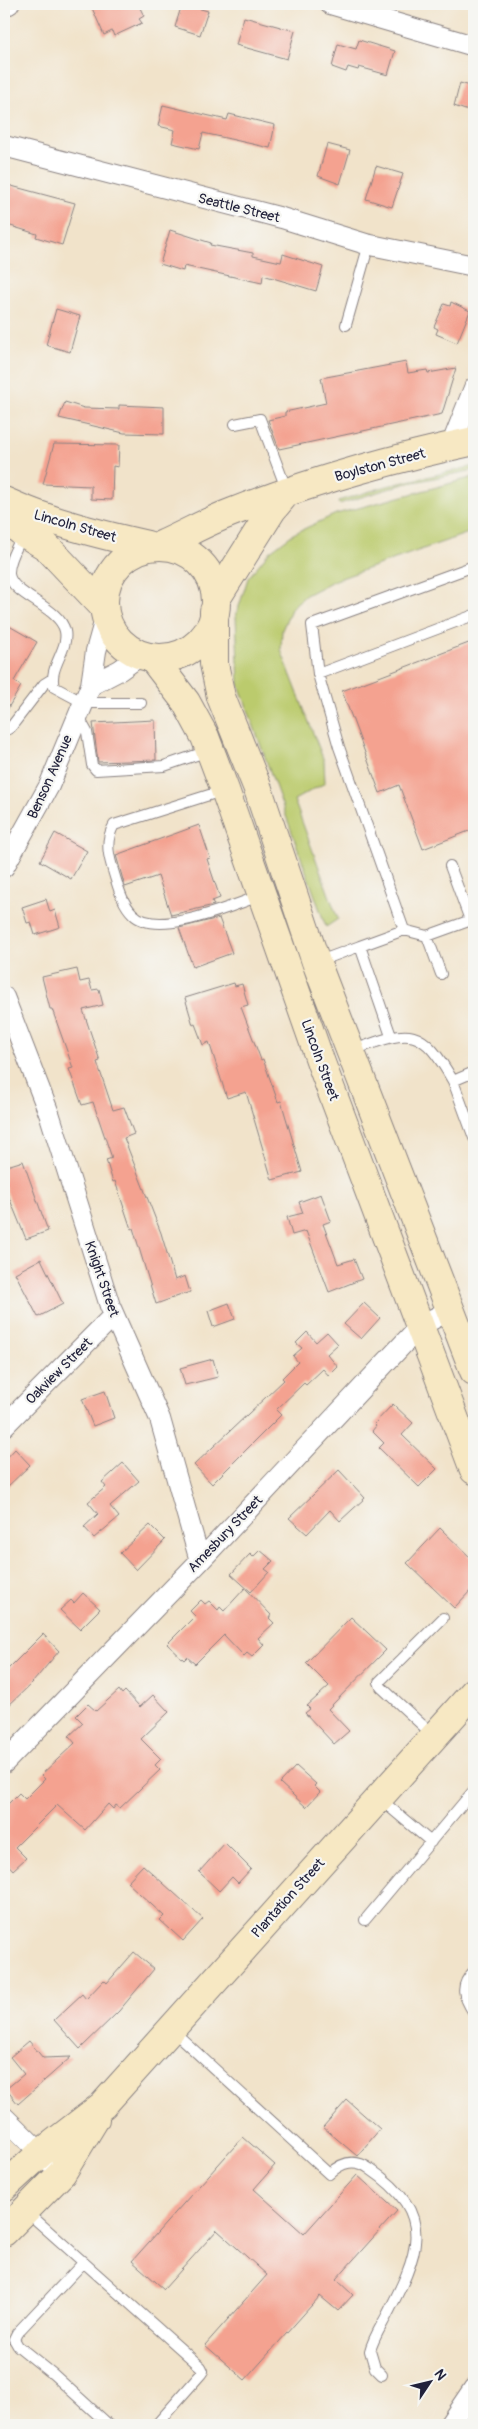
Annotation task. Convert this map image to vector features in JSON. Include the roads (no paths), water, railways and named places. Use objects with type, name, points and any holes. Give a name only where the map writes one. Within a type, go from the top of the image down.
[{"type":"main road","name":"Boylston Street","points":[[154,545],[227,514],[287,492],[462,443]]},
{"type":"main road","points":[[287,492],[272,510],[215,605],[211,626],[196,646],[173,656],[147,657],[130,649],[115,635],[104,613],[106,587],[112,572],[122,561],[154,545],[185,551],[196,558],[211,577],[215,605],[214,664],[221,697],[258,789],[316,962],[474,1371]]},
{"type":"main road","name":"Lincoln Street","points":[[4,501],[28,512],[79,528],[154,545]]},
{"type":"main road","name":"Lincoln Street","points":[[13,524],[47,546],[104,613]]},
{"type":"main road","name":"Lincoln Street","points":[[147,657],[186,702],[226,790],[320,1063],[474,1470]]},
{"type":"main road","points":[[288,971],[316,962]]},
{"type":"main road","points":[[320,1063],[351,1051]]},
{"type":"main road","name":"Plantation Street","points":[[4,2232],[62,2173],[104,2105],[378,1797],[470,1699]]},
{"type":"main road","name":"Plantation Street","points":[[4,2187],[41,2153],[104,2105]]},
{"type":"street","points":[[4,6],[9,4]]},
{"type":"street","points":[[330,4],[474,46]]},
{"type":"street","name":"Seattle Street","points":[[4,146],[282,218],[369,244],[474,266]]},
{"type":"street","points":[[462,443],[474,388]]},
{"type":"street","name":"Benson Avenue","points":[[4,867],[45,793],[91,685],[104,613]]},
{"type":"street","points":[[91,685],[147,657]]},
{"type":"street","name":"Knight Street","points":[[4,996],[50,1116],[114,1315],[160,1419],[200,1561]]},
{"type":"street","name":"Amesbury Street","points":[[4,1763],[200,1561],[420,1326],[450,1310]]},
{"type":"street","name":"Oakview Street","points":[[4,1426],[114,1315]]},
{"type":"street","points":[[4,2117],[62,2173]]},
{"type":"street","points":[[449,2425],[474,2388]]},
{"type":"lane","points":[[346,325],[369,244]]},
{"type":"lane","points":[[235,424],[260,419],[287,492]]},
{"type":"lane","points":[[13,524],[10,566],[6,580],[15,584],[58,618],[65,631],[64,641],[52,679],[54,687],[80,709],[87,732],[92,765],[96,770],[164,766],[209,750]]},
{"type":"lane","points":[[404,930],[339,747],[318,674],[312,625],[474,566]]},
{"type":"lane","points":[[318,674],[474,615]]},
{"type":"lane","points":[[4,727],[8,729],[11,727],[44,684],[52,679]]},
{"type":"lane","points":[[80,709],[141,703]]},
{"type":"lane","points":[[226,790],[114,825],[108,834],[108,855],[122,898],[134,916],[153,924],[179,922],[263,895]]},
{"type":"lane","points":[[316,962],[404,930],[427,936],[472,920],[450,866]]},
{"type":"lane","points":[[427,936],[441,974]]},
{"type":"lane","points":[[360,946],[392,1036]]},
{"type":"lane","points":[[351,1051],[392,1036],[406,1034],[426,1042],[440,1057],[453,1080],[474,1138]]},
{"type":"lane","points":[[453,1080],[474,1072]]},
{"type":"lane","points":[[434,1736],[381,1688],[379,1682],[443,1618]]},
{"type":"lane","points":[[365,1920],[474,1790]]},
{"type":"lane","points":[[378,1797],[430,1842]]},
{"type":"lane","points":[[474,1971],[467,1978],[462,1988],[465,1998],[474,2013]]},
{"type":"lane","points":[[171,2029],[329,2174],[344,2163],[359,2163],[379,2175],[406,2202],[414,2217],[416,2229],[412,2263],[370,2351],[374,2368],[382,2375]]},
{"type":"lane","points":[[25,2211],[203,2371],[156,2425]]},
{"type":"lane","points":[[82,2263],[17,2333],[14,2339],[18,2346],[109,2425]]}]
